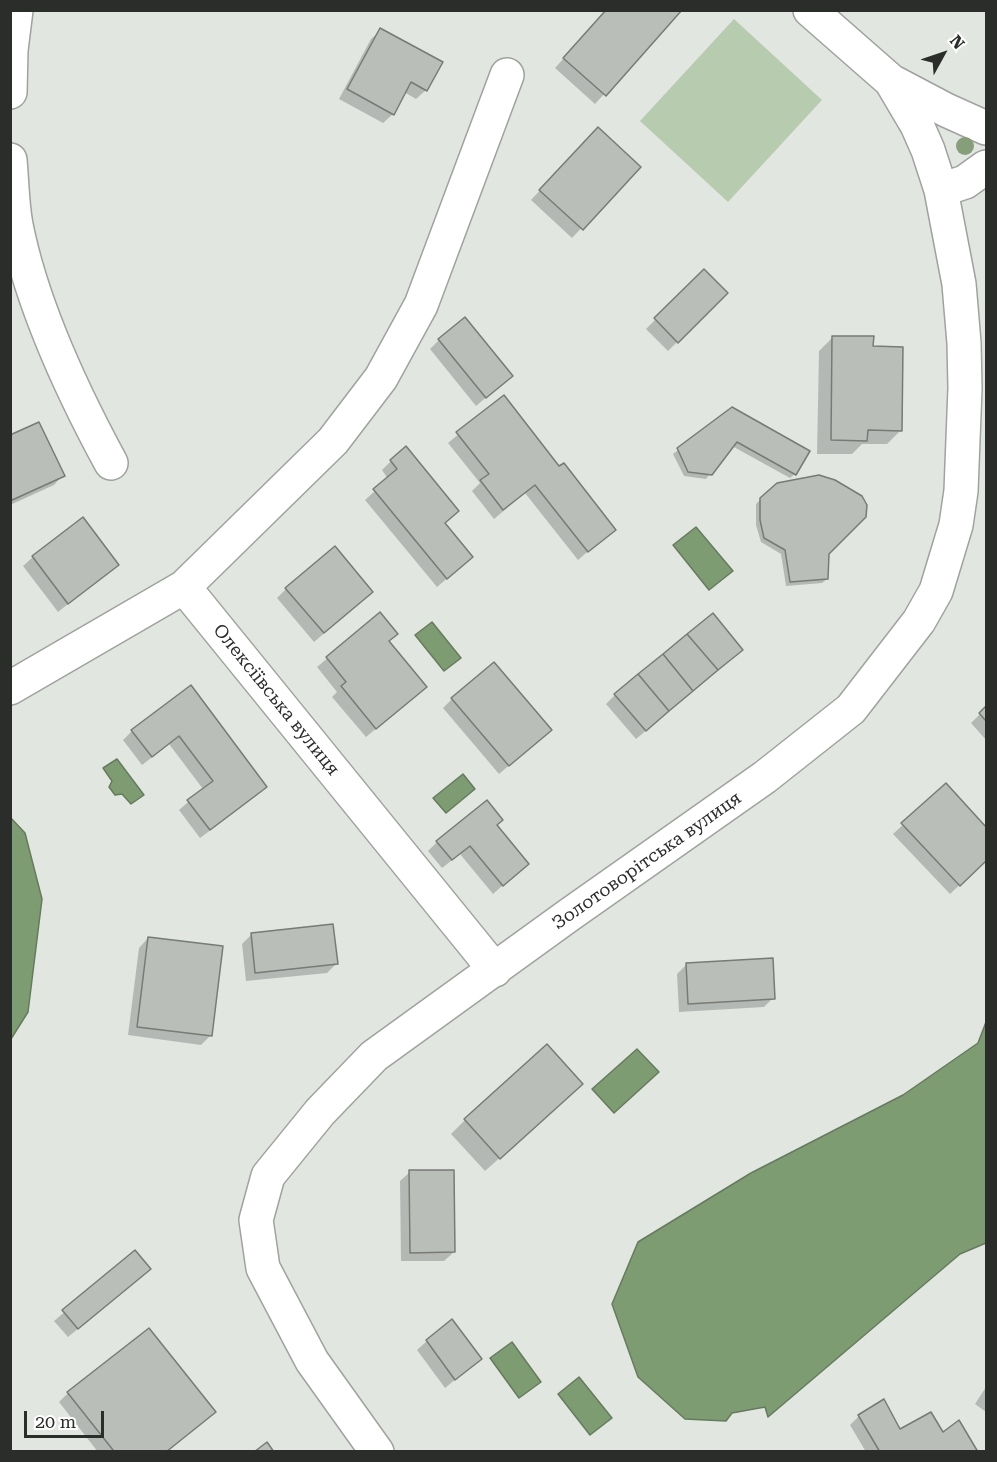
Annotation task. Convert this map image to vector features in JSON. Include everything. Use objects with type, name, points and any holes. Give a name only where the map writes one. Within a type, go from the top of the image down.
[{"type":"street","points":[[10,92],[11,50],[16,10]]},
{"type":"street","name":"Золотоворітська вулиця","points":[[810,10],[891,81],[946,110],[987,128]]},
{"type":"street","points":[[10,688],[184,587],[333,441],[381,378],[421,305],[507,75]]},
{"type":"street","name":"Золотоворітська вулиця","points":[[377,1452],[312,1361],[263,1268],[256,1220],[268,1176],[320,1112],[374,1056],[756,783],[833,725],[851,709],[919,621],[936,591],[956,525],[960,491],[965,388],[959,284],[941,190],[928,150],[917,125],[891,81]]},
{"type":"street","points":[[10,160],[15,224],[37,301],[88,420],[111,464]]},
{"type":"street","points":[[941,190],[965,182],[987,167]]},
{"type":"street","name":"Олексіївська вулиця","points":[[184,587],[495,970]]},
{"type":"shaded area","points":[[734,19],[822,100],[728,202],[640,121]]},
{"type":"shaded area","points":[[696,527],[733,571],[709,590],[673,545]]},
{"type":"shaded area","points":[[432,622],[461,658],[444,671],[415,635]]},
{"type":"shaded area","points":[[117,759],[144,795],[131,804],[122,794],[115,795],[109,787],[112,781],[103,768]]},
{"type":"shaded area","points":[[463,774],[475,789],[446,813],[433,798]]},
{"type":"shaded area","points":[[10,817],[25,833],[42,899],[28,1012],[11,1039]]},
{"type":"shaded area","points":[[986,1022],[986,1243],[960,1254],[768,1417],[765,1407],[732,1413],[726,1421],[685,1419],[638,1377],[612,1304],[638,1242],[751,1173],[903,1095],[978,1043]]},
{"type":"shaded area","points":[[637,1049],[659,1072],[614,1113],[592,1089]]},
{"type":"shaded area","points":[[512,1342],[541,1382],[519,1398],[490,1358]]},
{"type":"shaded area","points":[[579,1377],[612,1418],[590,1435],[558,1394]]},
{"type":"building","points":[[606,10],[682,10],[606,96],[563,58]]},
{"type":"building","points":[[380,28],[443,62],[427,91],[411,82],[394,115],[347,89]]},
{"type":"building","points":[[598,127],[641,167],[583,230],[539,190]]},
{"type":"building","points":[[704,269],[728,293],[678,343],[654,318]]},
{"type":"building","points":[[465,317],[513,376],[486,398],[438,339]]},
{"type":"building","points":[[832,336],[874,336],[873,346],[903,347],[902,431],[868,430],[867,441],[831,440]]},
{"type":"building","points":[[504,395],[559,466],[564,463],[616,530],[588,552],[535,485],[503,510],[480,480],[489,474],[456,432]]},
{"type":"building","points":[[732,407],[810,451],[796,475],[737,442],[712,475],[688,472],[677,448]]},
{"type":"building","points":[[39,422],[65,476],[10,501],[10,435]]},
{"type":"building","points":[[406,446],[459,511],[445,523],[473,557],[447,579],[373,489],[397,469],[390,460]]},
{"type":"building","points":[[819,475],[835,480],[862,496],[867,505],[866,517],[829,554],[828,579],[790,582],[785,550],[764,538],[760,520],[760,498],[777,483]]},
{"type":"building","points":[[83,517],[119,565],[68,604],[32,556]]},
{"type":"building","points":[[335,546],[373,592],[324,633],[285,588]]},
{"type":"building","points":[[380,612],[398,634],[389,641],[427,687],[376,729],[341,686],[346,682],[326,657]]},
{"type":"building","points":[[713,613],[743,650],[718,670],[687,634]]},
{"type":"building","points":[[687,634],[718,670],[693,691],[663,654]]},
{"type":"building","points":[[663,654],[693,691],[669,711],[638,674]]},
{"type":"building","points":[[494,662],[552,730],[509,766],[451,698]]},
{"type":"building","points":[[638,674],[669,711],[646,731],[614,694]]},
{"type":"building","points":[[191,685],[267,787],[210,830],[187,800],[213,781],[179,736],[152,757],[131,730]]},
{"type":"building","points":[[986,706],[986,721],[979,713]]},
{"type":"building","points":[[946,783],[986,827],[986,861],[960,886],[901,823]]},
{"type":"building","points":[[487,800],[503,820],[497,825],[529,864],[503,886],[470,846],[452,860],[436,841]]},
{"type":"building","points":[[333,924],[338,964],[255,973],[251,933]]},
{"type":"building","points":[[148,937],[223,946],[212,1036],[137,1027]]},
{"type":"building","points":[[773,958],[775,999],[688,1004],[686,963]]},
{"type":"building","points":[[547,1044],[583,1084],[500,1159],[464,1119]]},
{"type":"building","points":[[409,1170],[454,1170],[455,1252],[410,1253]]},
{"type":"building","points":[[135,1250],[151,1269],[78,1329],[62,1310]]},
{"type":"building","points":[[452,1319],[482,1359],[455,1380],[426,1340]]},
{"type":"building","points":[[149,1328],[216,1412],[166,1452],[111,1452],[113,1450],[67,1392]]},
{"type":"building","points":[[884,1399],[900,1429],[931,1412],[943,1432],[959,1420],[978,1452],[880,1452],[858,1415]]},
{"type":"building","points":[[267,1442],[274,1452],[254,1452]]}]
